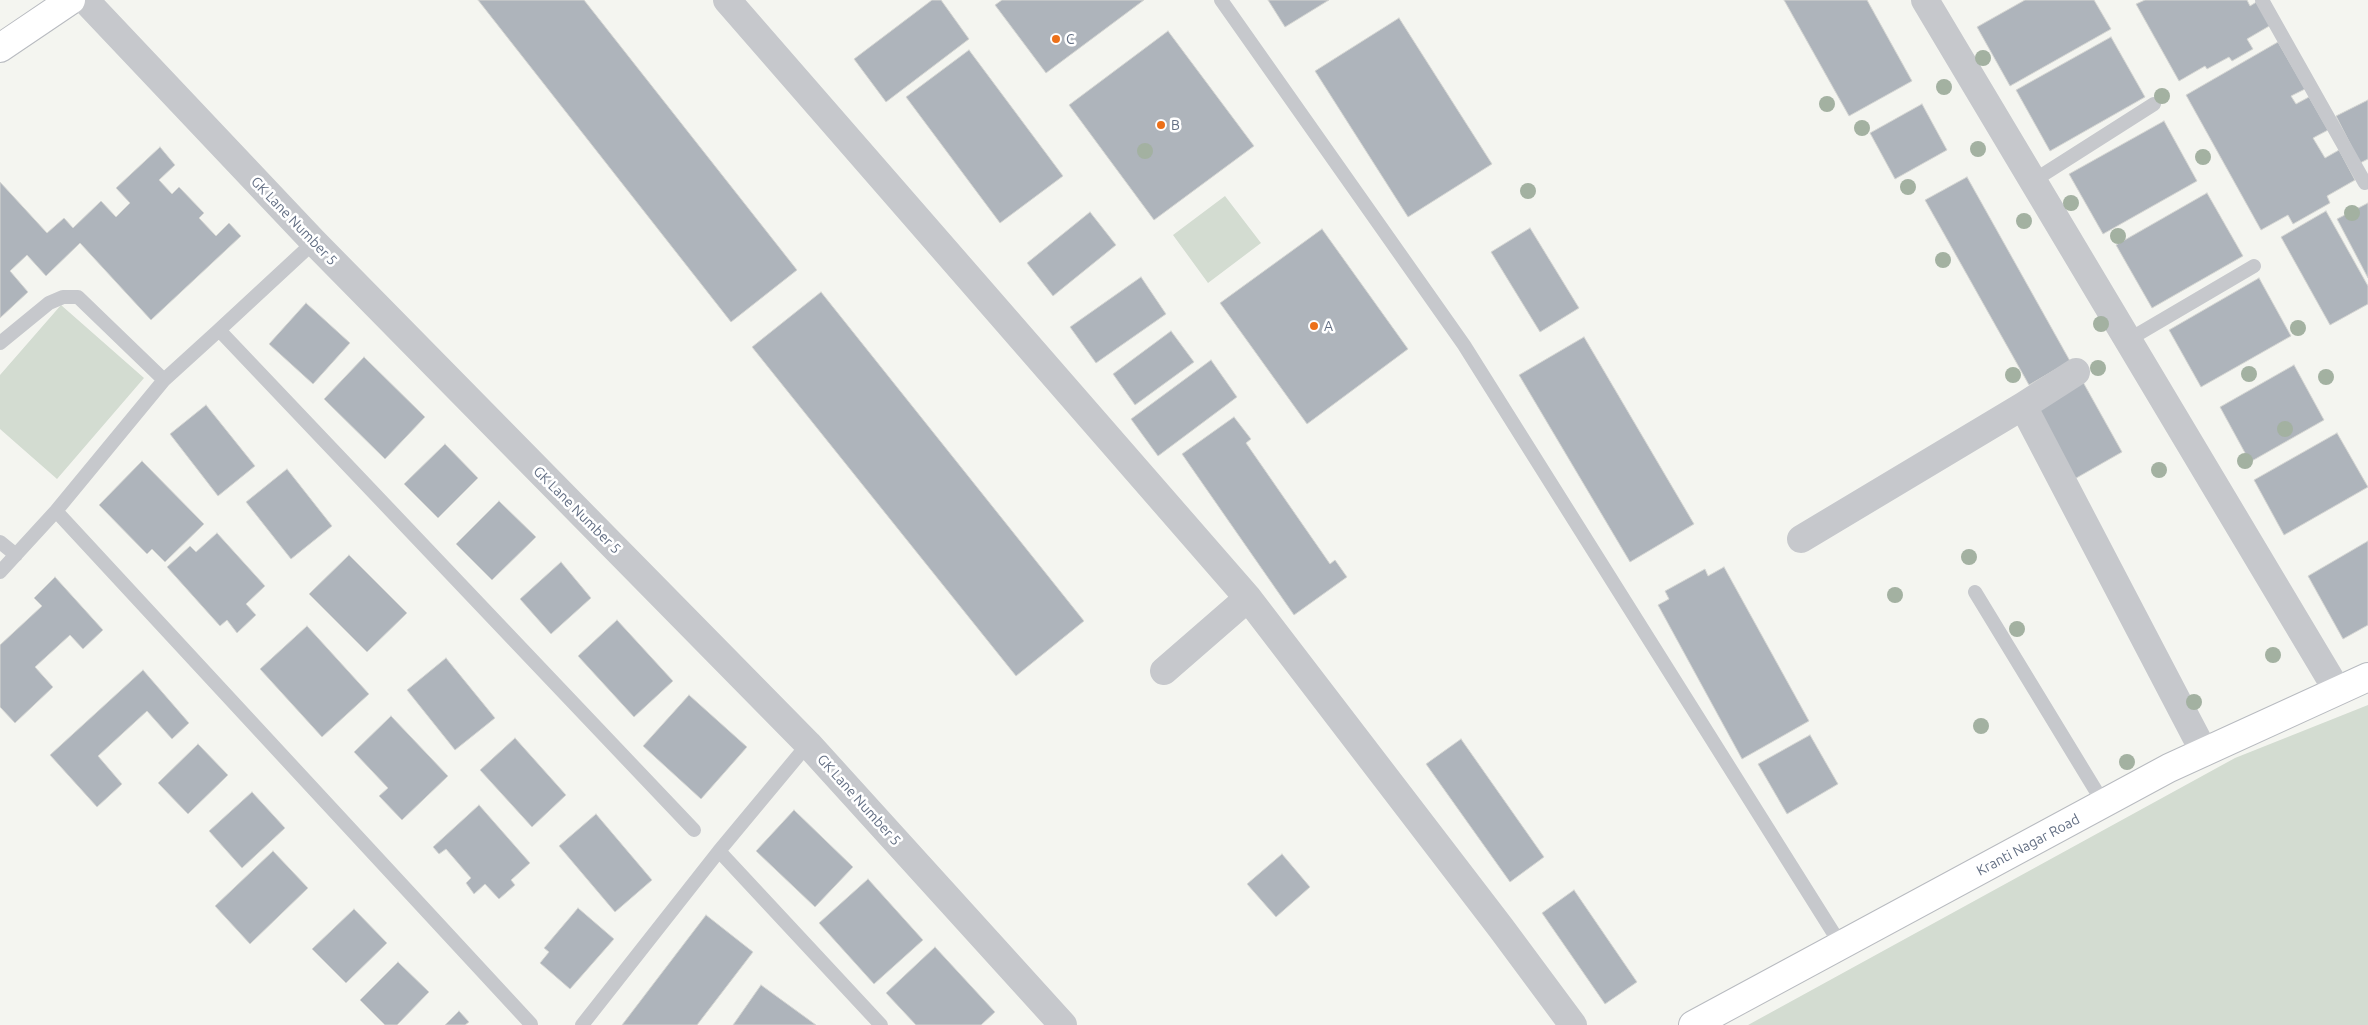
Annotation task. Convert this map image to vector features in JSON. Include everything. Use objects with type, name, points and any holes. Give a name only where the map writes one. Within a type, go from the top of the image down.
[{"type":"street","points":[[0,48],[71,0]]},
{"type":"street","name":"GK Lane Number 5","points":[[85,0],[314,242],[808,744],[1063,1025]]},
{"type":"street","points":[[727,0],[1248,598],[1573,1025]]},
{"type":"street","points":[[1925,0],[2337,690]]},
{"type":"street","points":[[1801,539],[2076,372]]},
{"type":"street","points":[[2022,406],[2204,752]]},
{"type":"street","points":[[1164,671],[1248,598]]},
{"type":"street","name":"Kranti Nagar Road","points":[[1693,1025],[2169,768],[2368,677]]},
{"type":"lane","points":[[1221,0],[1464,345],[1841,945]]},
{"type":"lane","points":[[2262,0],[2365,183],[2368,181]]},
{"type":"lane","points":[[2033,181],[2154,104]]},
{"type":"lane","points":[[0,572],[56,511],[164,380],[314,242]]},
{"type":"lane","points":[[2128,340],[2254,266]]},
{"type":"lane","points":[[0,343],[49,303],[64,297],[78,297],[164,380]]},
{"type":"lane","points":[[218,330],[694,830]]},
{"type":"lane","points":[[56,511],[531,1024]]},
{"type":"lane","points":[[0,542],[16,555]]},
{"type":"lane","points":[[1975,592],[2104,804]]},
{"type":"lane","points":[[582,1025],[719,851],[808,744]]},
{"type":"lane","points":[[719,851],[880,1025]]},
{"type":"shaded area","points":[[1225,196],[1261,243],[1208,283],[1173,235]]},
{"type":"shaded area","points":[[61,305],[144,378],[57,479],[0,429],[0,375]]},
{"type":"shaded area","points":[[2368,705],[2368,1025],[1748,1025],[2235,758]]},
{"type":"building","points":[[478,0],[584,0],[797,270],[731,322]]},
{"type":"building","points":[[932,0],[941,0],[969,39],[886,102],[854,59]]},
{"type":"building","name":"C","points":[[1002,0],[1144,0],[1046,73],[995,5]]},
{"type":"building","points":[[1268,0],[1329,0],[1285,27]]},
{"type":"building","points":[[1784,0],[1867,0],[1912,81],[1849,116]]},
{"type":"building","points":[[2025,0],[2094,0],[2111,29],[2010,86],[1977,27]]},
{"type":"building","points":[[2145,0],[2247,0],[2250,6],[2258,1],[2271,25],[2247,39],[2253,49],[2232,61],[2229,57],[2207,69],[2205,66],[2179,81],[2136,4]]},
{"type":"building","points":[[1399,18],[1492,164],[1408,217],[1315,71]]},
{"type":"building","name":"B","points":[[1168,31],[1254,146],[1154,220],[1069,105]]},
{"type":"building","points":[[2111,37],[2145,97],[2050,151],[2016,90]]},
{"type":"building","points":[[2278,42],[2305,89],[2291,96],[2296,104],[2309,97],[2328,130],[2313,138],[2325,158],[2339,150],[2355,180],[2327,196],[2330,203],[2293,224],[2288,215],[2261,230],[2186,95]]},
{"type":"building","points":[[969,50],[1063,176],[1000,223],[906,97]]},
{"type":"building","points":[[2368,100],[2368,159],[2360,163],[2336,116]]},
{"type":"building","points":[[1922,104],[1947,150],[1895,179],[1870,133]]},
{"type":"building","points":[[2164,121],[2197,181],[2103,234],[2069,174]]},
{"type":"building","points":[[160,147],[175,165],[159,180],[172,194],[179,187],[204,213],[199,218],[216,236],[229,223],[241,236],[151,320],[80,243],[46,276],[27,255],[10,271],[28,292],[0,318],[0,182],[47,233],[64,218],[73,228],[101,201],[116,217],[130,203],[116,188]]},
{"type":"building","points":[[1967,177],[2070,361],[2029,385],[1925,200]]},
{"type":"building","points":[[2207,193],[2243,256],[2152,308],[2116,245]]},
{"type":"building","points":[[2368,203],[2368,278],[2337,219]]},
{"type":"building","points":[[2326,211],[2368,286],[2368,304],[2330,325],[2281,237]]},
{"type":"building","points":[[1090,212],[1116,245],[1053,296],[1027,263]]},
{"type":"building","points":[[1530,228],[1579,308],[1540,332],[1491,252]]},
{"type":"building","name":"A","points":[[1322,229],[1408,349],[1307,424],[1220,303]]},
{"type":"building","points":[[1141,277],[1166,314],[1096,363],[1070,327]]},
{"type":"building","points":[[2259,278],[2291,336],[2201,387],[2169,330]]},
{"type":"building","points":[[821,292],[1084,621],[1016,676],[752,347]]},
{"type":"building","points":[[306,303],[350,343],[313,384],[269,344]]},
{"type":"building","points":[[1171,331],[1194,362],[1135,405],[1113,374]]},
{"type":"building","points":[[1584,337],[1694,524],[1630,562],[1519,375]]},
{"type":"building","points":[[364,357],[425,417],[385,459],[324,399]]},
{"type":"building","points":[[1211,360],[1237,397],[1158,456],[1131,419]]},
{"type":"building","points":[[2294,365],[2324,420],[2250,462],[2220,407]]},
{"type":"building","points":[[2083,382],[2122,452],[2071,481],[2032,411]]},
{"type":"building","points":[[206,405],[255,466],[218,496],[170,434]]},
{"type":"building","points":[[1234,417],[1251,439],[1246,443],[1330,564],[1335,560],[1347,577],[1294,615],[1182,454]]},
{"type":"building","points":[[2337,433],[2368,487],[2284,535],[2254,480]]},
{"type":"building","points":[[445,444],[478,478],[438,518],[404,484]]},
{"type":"building","points":[[142,461],[204,524],[165,562],[152,549],[147,554],[99,505]]},
{"type":"building","points":[[287,469],[332,526],[291,559],[246,502]]},
{"type":"building","points":[[499,501],[536,537],[492,580],[456,544]]},
{"type":"building","points":[[217,533],[265,586],[246,604],[256,615],[237,633],[227,620],[220,626],[167,567],[190,546],[196,552]]},
{"type":"building","points":[[2368,541],[2368,625],[2343,639],[2308,576]]},
{"type":"building","points":[[349,555],[407,613],[367,652],[309,594]]},
{"type":"building","points":[[561,562],[591,598],[551,634],[520,599]]},
{"type":"building","points":[[1724,567],[1809,721],[1742,759],[1658,605],[1669,599],[1665,591],[1705,569],[1708,576]]},
{"type":"building","points":[[55,577],[103,630],[83,649],[70,635],[35,667],[53,687],[15,723],[0,707],[0,645],[42,606],[34,598]]},
{"type":"building","points":[[617,620],[673,681],[634,717],[578,656]]},
{"type":"building","points":[[307,626],[369,694],[322,737],[260,669]]},
{"type":"building","points":[[446,658],[495,718],[455,750],[407,690]]},
{"type":"building","points":[[143,670],[189,723],[172,739],[147,711],[98,756],[122,784],[97,807],[50,755]]},
{"type":"building","points":[[689,695],[747,747],[701,799],[643,746]]},
{"type":"building","points":[[391,716],[448,776],[402,820],[379,796],[388,788],[354,752]]},
{"type":"building","points":[[1810,735],[1838,784],[1787,814],[1758,764]]},
{"type":"building","points":[[515,738],[566,795],[532,827],[480,770]]},
{"type":"building","points":[[1461,739],[1544,857],[1510,882],[1426,764]]},
{"type":"building","points":[[198,744],[228,775],[188,814],[158,783]]},
{"type":"building","points":[[252,792],[285,828],[242,868],[209,831]]},
{"type":"building","points":[[479,805],[530,863],[511,880],[515,885],[499,899],[485,884],[474,894],[466,883],[471,878],[446,849],[439,854],[433,847]]},
{"type":"building","points":[[794,810],[853,867],[815,907],[756,851]]},
{"type":"building","points":[[596,814],[652,880],[615,912],[559,846]]},
{"type":"building","points":[[273,851],[308,888],[250,944],[215,906]]},
{"type":"building","points":[[1282,854],[1310,887],[1276,917],[1247,884]]},
{"type":"building","points":[[868,879],[923,940],[874,984],[819,923]]},
{"type":"building","points":[[1574,890],[1637,982],[1605,1004],[1542,913]]},
{"type":"building","points":[[578,908],[614,939],[570,989],[540,963],[549,952],[544,948]]},
{"type":"building","points":[[354,909],[387,943],[346,983],[312,949]]},
{"type":"building","points":[[706,915],[753,952],[697,1025],[622,1025]]},
{"type":"building","points":[[935,947],[995,1012],[981,1025],[916,1025],[886,993]]},
{"type":"building","points":[[398,962],[429,992],[397,1025],[385,1025],[360,1000]]},
{"type":"building","points":[[761,985],[816,1025],[733,1025]]},
{"type":"building","points":[[459,1011],[469,1022],[465,1025],[445,1025]]},
{"type":"place","name":"C","points":[[1056,39]]},
{"type":"place","name":"B","points":[[1161,125]]},
{"type":"place","name":"A","points":[[1314,326]]}]
